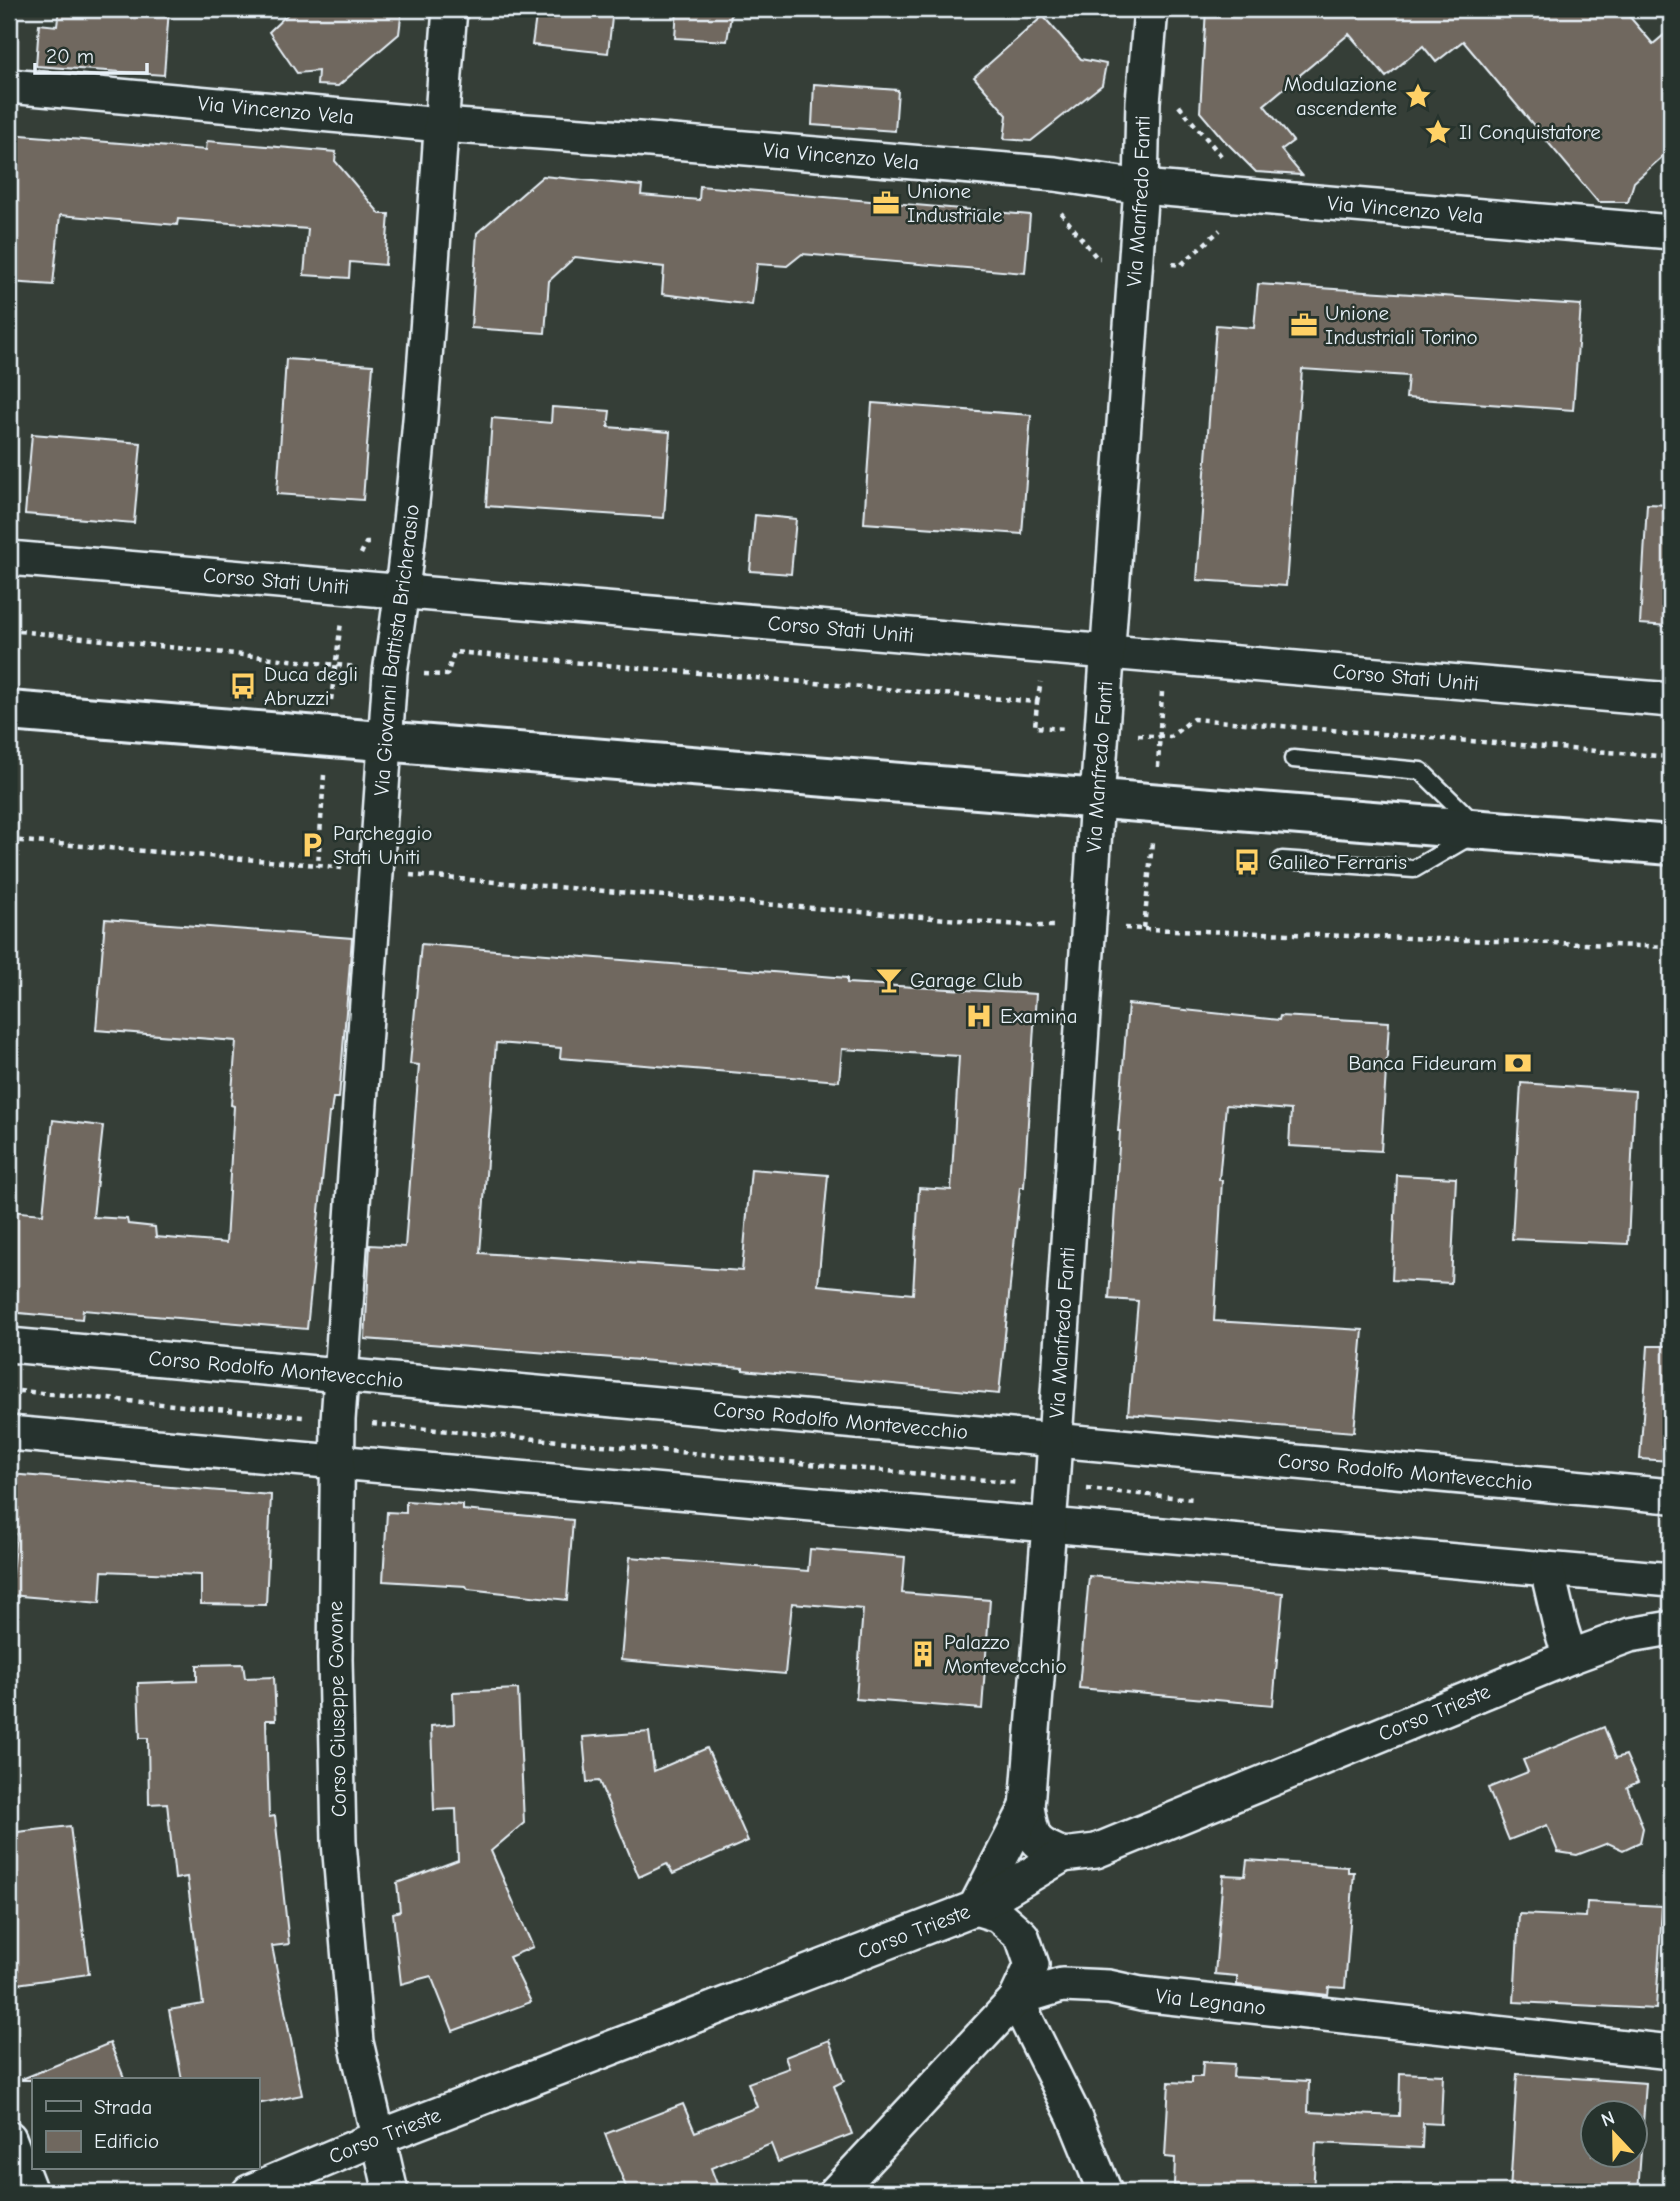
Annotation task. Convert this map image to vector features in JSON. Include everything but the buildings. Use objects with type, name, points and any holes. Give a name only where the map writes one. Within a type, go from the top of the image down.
[{"type":"main road","points":[[9,711],[1671,845]]},
{"type":"street","name":"Via Giovanni Battista Bricherasio","points":[[341,1376],[390,672],[403,592],[413,493],[450,9]]},
{"type":"street","name":"Via Manfredo Fanti","points":[[1027,1807],[1052,1486],[1151,9]]},
{"type":"street","name":"Via Vincenzo Vela","points":[[9,86],[442,125],[1042,173],[1141,187],[1671,232]]},
{"type":"street","name":"Corso Stati Uniti","points":[[9,558],[1671,700]]},
{"type":"street","name":"Corso Rodolfo Montevecchio","points":[[9,1345],[1671,1496]]},
{"type":"street","name":"Corso Giuseppe Govone","points":[[341,1376],[336,1461],[335,1659],[339,1842],[356,2042],[391,2192]]},
{"type":"street","points":[[9,1433],[1671,1580]]},
{"type":"street","points":[[1547,1569],[1570,1657]]},
{"type":"street","name":"Corso Trieste","points":[[249,2192],[377,2138],[975,1908],[1063,1855],[1096,1851],[1570,1657],[1630,1635],[1671,1628]]},
{"type":"street","points":[[1027,1807],[1031,1832],[1041,1845],[1063,1855]]},
{"type":"street","points":[[836,2192],[1016,1998],[1032,1965],[1023,1936],[998,1914],[975,1908],[1027,1807]]},
{"type":"street","name":"Via Legnano","points":[[1016,1998],[1062,1986],[1109,1987],[1141,1994],[1671,2052]]},
{"type":"street","points":[[1016,1998],[1074,2116],[1105,2192]]},
{"type":"street","points":[[9,2138],[27,2185]]},
{"type":"lane","points":[[1282,860],[1414,869],[1481,830],[1421,771],[1293,759]]},
{"type":"path","points":[[318,865],[327,737],[347,586]]},
{"type":"path","points":[[9,630],[390,672],[447,675],[454,652],[1037,702],[1035,727],[1170,737],[1193,719],[1671,757]]},
{"type":"path","points":[[9,840],[1032,926],[1090,926]]},
{"type":"path","points":[[1144,929],[1671,947]]},
{"type":"path","points":[[9,1390],[1205,1500]]},
{"type":"place","name":"Modulazione ascendente","points":[[1418,96]]},
{"type":"place","name":"Il Conquistatore","points":[[1438,132]]},
{"type":"place","name":"Unione Industriale","points":[[886,203]]},
{"type":"place","name":"Unione Industriali Torino","points":[[1304,325]]},
{"type":"place","name":"Duca degli Abruzzi","points":[[243,686]]},
{"type":"place","name":"Parcheggio Stati Uniti","points":[[312,845]]},
{"type":"place","name":"Galileo Ferraris","points":[[1247,862]]},
{"type":"place","name":"Garage Club","points":[[889,980]]},
{"type":"place","name":"Examina","points":[[979,1016]]},
{"type":"place","name":"Banca Fideuram","points":[[1518,1063]]},
{"type":"place","name":"Palazzo Montevecchio","points":[[923,1654]]}]
